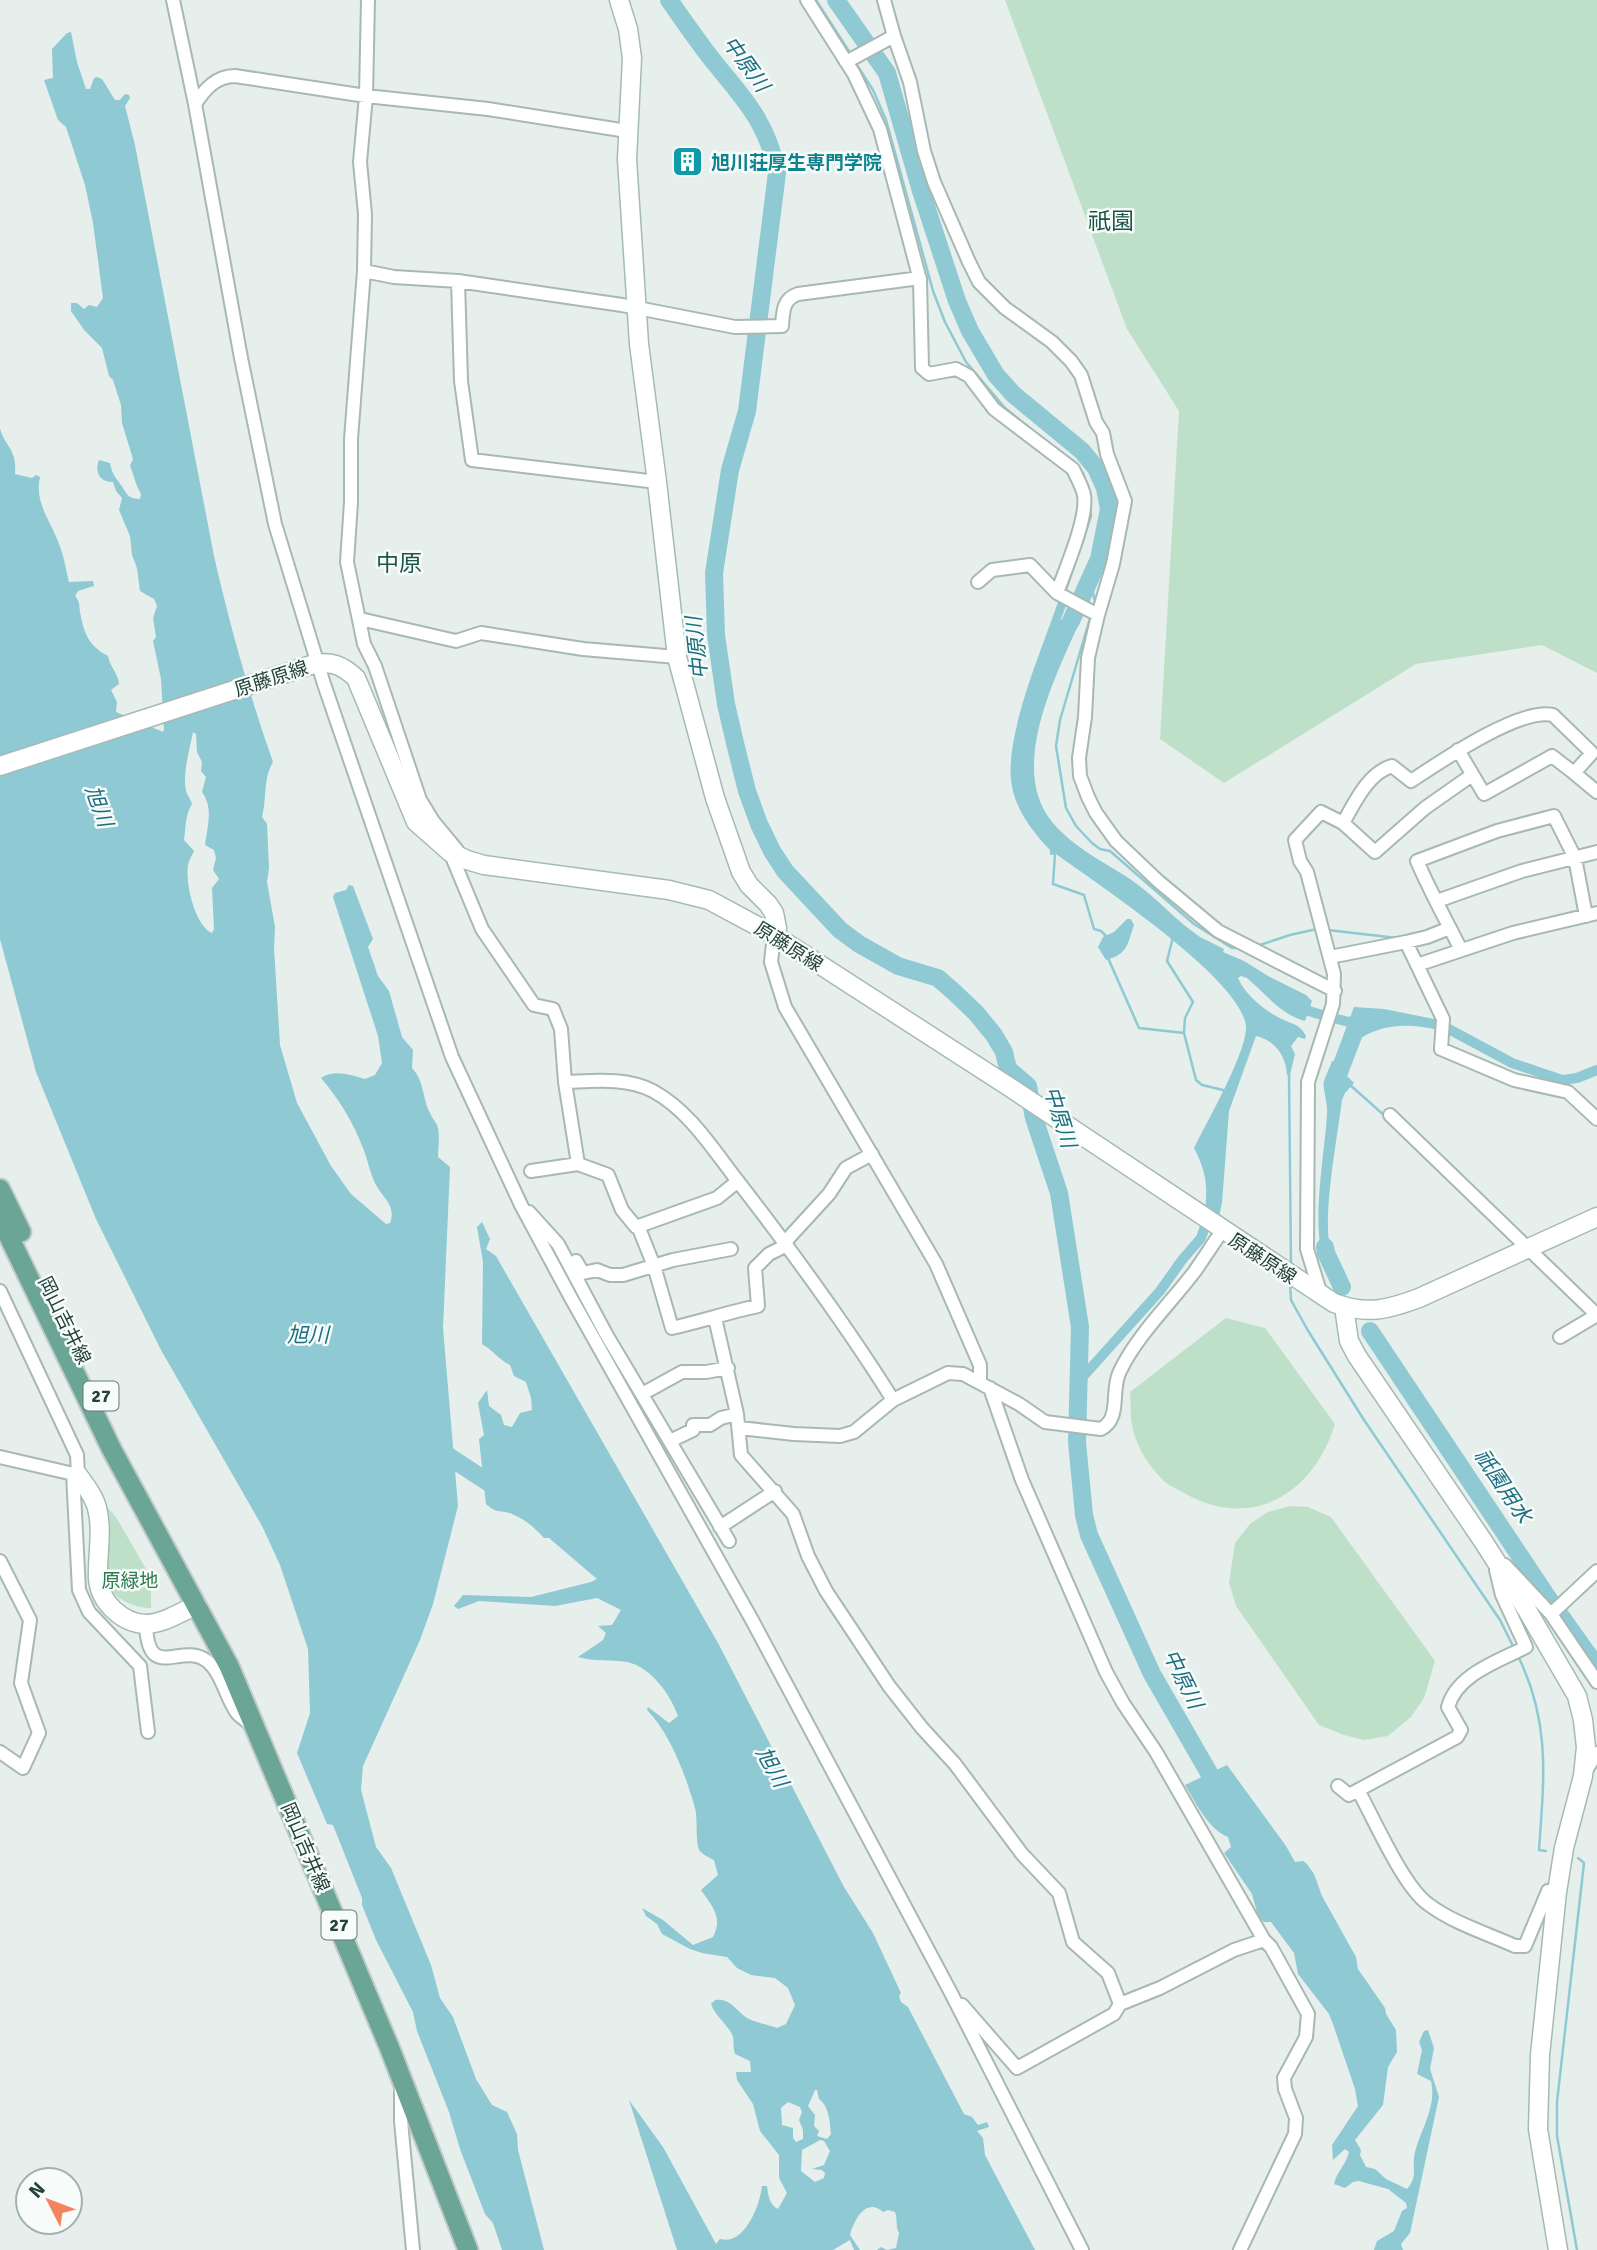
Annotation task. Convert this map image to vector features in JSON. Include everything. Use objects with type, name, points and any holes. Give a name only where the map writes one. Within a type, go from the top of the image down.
[{"type":"main road","name":"岡山吉井線","points":[[0,1189],[91,1375],[197,1605]]},
{"type":"main road","name":"岡山吉井線","points":[[0,1218],[112,1450],[229,1666],[321,1882],[468,2250]]},
{"type":"street","points":[[173,0],[275,524],[315,664],[452,1057],[521,1205],[752,1620],[950,1991],[1082,2250]]},
{"type":"street","points":[[368,0],[366,96],[360,162],[365,214],[364,271],[351,439],[347,562],[364,644],[376,666],[420,800],[433,821],[467,860]]},
{"type":"street","points":[[619,0],[628,29],[632,58],[627,131],[642,377],[677,657],[715,798],[741,872],[774,914],[777,928],[771,962],[785,1007],[936,1264],[980,1365],[985,1385],[1022,1480],[1122,1703],[1156,1752],[1308,2014],[1306,2037],[1284,2078],[1285,2089],[1296,2118],[1294,2134],[1240,2250]]},
{"type":"street","points":[[807,0],[848,61],[880,129],[920,278],[922,368],[929,374],[956,369],[969,376],[994,409],[1073,469],[1081,484],[1083,513],[1059,594]]},
{"type":"street","points":[[884,0],[892,37],[910,82],[924,150],[934,182],[979,282],[1005,308],[1052,342],[1081,375],[1125,501],[1113,564],[1095,614],[1088,658],[1085,718],[1079,758],[1080,776],[1096,813],[1116,841],[1158,881],[1218,931],[1335,991]]},
{"type":"street","points":[[848,61],[892,37]]},
{"type":"street","points":[[195,104],[207,87],[226,76],[366,96],[488,109],[627,131]]},
{"type":"street","points":[[364,271],[458,281],[638,307],[735,327],[782,326],[783,306],[791,296],[798,294],[920,278]]},
{"type":"street","points":[[458,281],[461,381],[471,460],[657,482]]},
{"type":"street","points":[[978,582],[992,570],[1030,565],[1059,594],[1095,614]]},
{"type":"street","points":[[360,619],[456,641],[481,633],[583,649],[677,657]]},
{"type":"street","name":"原藤原線","points":[[0,766],[315,664],[334,664],[345,668],[355,678],[416,822],[450,852],[467,860],[692,895],[726,908],[774,935],[1011,1088],[1322,1297],[1344,1307],[1372,1312],[1395,1307],[1597,1217]]},
{"type":"street","points":[[1343,823],[1358,796],[1381,769],[1392,766],[1411,781],[1458,750],[1535,715],[1553,715],[1592,752],[1574,773]]},
{"type":"street","points":[[1458,750],[1484,794],[1552,756],[1597,792]]},
{"type":"street","points":[[1322,1297],[1307,1249],[1308,1082],[1311,1064],[1333,1004],[1334,974],[1307,872],[1295,846],[1295,840],[1321,812],[1343,823],[1375,852],[1425,808],[1472,775]]},
{"type":"street","points":[[1417,965],[1513,933],[1592,914],[1575,858],[1554,816],[1497,831],[1416,861],[1461,950]]},
{"type":"street","points":[[450,852],[482,929],[495,950],[534,1005],[553,1009],[561,1029],[565,1082],[578,1164]]},
{"type":"street","points":[[1437,901],[1522,871],[1597,852]]},
{"type":"street","points":[[1330,957],[1427,937],[1450,928]]},
{"type":"street","points":[[1406,942],[1443,1027],[1441,1049],[1514,1080],[1568,1092],[1597,1119]]},
{"type":"street","points":[[565,1082],[634,1083],[672,1103],[705,1138],[786,1243],[833,1307],[893,1400]]},
{"type":"street","points":[[1390,1115],[1595,1317],[1560,1337]]},
{"type":"street","points":[[638,1226],[654,1266],[672,1328],[758,1306],[755,1268],[769,1254],[786,1243],[829,1194],[846,1168],[872,1154]]},
{"type":"street","points":[[531,1171],[578,1164],[608,1175],[622,1210],[636,1227],[717,1198],[738,1181]]},
{"type":"street","points":[[521,1205],[558,1244],[606,1334],[729,1541]]},
{"type":"street","points":[[740,1428],[840,1436],[854,1432],[893,1400],[948,1373],[964,1374],[1020,1404],[1045,1422],[1101,1429],[1108,1426],[1114,1417],[1114,1388],[1119,1372],[1135,1344],[1195,1270],[1212,1224]]},
{"type":"street","points":[[558,1244],[569,1252],[583,1273],[597,1270],[610,1275],[623,1275],[731,1249]]},
{"type":"street","points":[[0,1292],[77,1455],[79,1590],[89,1612],[140,1667],[148,1732]]},
{"type":"street","points":[[1344,1307],[1349,1341],[1357,1356],[1483,1541],[1561,1666],[1577,1696],[1583,1720],[1586,1746],[1583,1776],[1564,1848],[1557,1892],[1538,2095],[1538,2129],[1558,2250]]},
{"type":"street","points":[[715,1318],[740,1428],[741,1455],[793,1514],[808,1556],[842,1617],[922,1728],[955,1764],[1022,1854],[1059,1893],[1073,1942],[1108,1973],[1120,2004]]},
{"type":"street","points":[[642,1394],[682,1371],[706,1372],[728,1368]]},
{"type":"street","points":[[670,1441],[694,1430],[693,1425],[710,1425],[721,1418],[737,1414]]},
{"type":"street","points":[[0,1457],[76,1474],[97,1507],[98,1581],[101,1594],[117,1612],[130,1620],[146,1624],[170,1618],[197,1605]]},
{"type":"street","points":[[720,1527],[775,1491]]},
{"type":"street","points":[[1483,1541],[1554,1610],[1597,1682]]},
{"type":"street","points":[[1338,1786],[1349,1795],[1457,1737],[1461,1730],[1448,1707],[1450,1700],[1468,1678],[1526,1647],[1502,1595],[1493,1557]]},
{"type":"street","points":[[0,1561],[30,1620],[21,1683],[39,1733],[23,1768],[0,1752]]},
{"type":"street","points":[[1554,1610],[1597,1571]]},
{"type":"street","points":[[146,1624],[147,1644],[152,1652],[160,1657],[195,1657],[205,1660],[213,1668],[238,1714],[255,1728]]},
{"type":"street","points":[[1583,1776],[1597,1753]]},
{"type":"street","points":[[1358,1790],[1409,1885],[1427,1903],[1456,1920],[1515,1946],[1525,1947],[1548,1891],[1557,1892]]},
{"type":"street","points":[[950,1991],[1017,2068],[1114,2014],[1120,2004],[1160,1988],[1234,1950],[1264,1940]]},
{"type":"street","points":[[402,2080],[401,2121],[413,2250]]},
{"type":"green space","points":[[1005,0],[1597,0],[1597,673],[1542,645],[1416,664],[1224,783],[1160,739],[1179,411],[1127,329]]},
{"type":"green space","points":[[1226,1318],[1265,1328],[1335,1424],[1312,1469],[1296,1486],[1278,1499],[1257,1506],[1235,1508],[1211,1504],[1168,1484],[1145,1457],[1132,1425],[1130,1392]]},
{"type":"green space","points":[[1290,1506],[1308,1507],[1331,1517],[1435,1661],[1424,1698],[1411,1717],[1388,1736],[1364,1740],[1319,1725],[1236,1606],[1229,1583],[1235,1543],[1250,1524],[1268,1512]]},
{"type":"green space","name":"原緑地","points":[[107,1507],[116,1517],[153,1581],[151,1608],[124,1601],[109,1587],[104,1554]]},
{"type":"water","name":"旭川","points":[[71,32],[86,89],[90,89],[97,77],[102,79],[115,100],[120,100],[125,94],[130,98],[125,106],[135,145],[214,556],[240,660],[273,762],[268,775],[262,817],[267,824],[267,882],[275,927],[280,1045],[297,1103],[331,1166],[351,1194],[386,1224],[390,1223],[392,1212],[374,1181],[355,1129],[321,1078],[337,1073],[365,1079],[375,1075],[382,1063],[378,1036],[333,897],[335,893],[346,890],[349,885],[353,886],[373,939],[368,947],[378,976],[389,991],[402,1037],[413,1050],[412,1068],[438,1128],[438,1157],[450,1167],[443,1328],[458,1506],[433,1604],[420,1640],[363,1766],[361,1790],[376,1847],[391,1868],[431,1965],[440,1998],[453,2017],[476,2079],[492,2105],[507,2112],[517,2134],[518,2150],[544,2250],[502,2250],[493,2223],[485,2214],[417,2031],[413,2012],[376,1940],[333,1825],[327,1824],[297,1753],[310,1713],[308,1649],[280,1565],[262,1526],[161,1350],[96,1219],[36,1072],[0,939],[0,429],[13,454],[15,474],[40,477],[41,504],[61,549],[69,582],[93,581],[94,586],[78,591],[75,596],[88,638],[108,656],[117,677],[119,684],[111,690],[117,702],[116,712],[163,732],[164,729],[161,679],[153,641],[156,637],[153,618],[157,606],[154,599],[140,591],[130,536],[119,510],[122,498],[113,482],[99,476],[99,460],[110,463],[114,475],[128,495],[140,499],[141,494],[130,466],[133,459],[122,423],[121,405],[113,380],[109,376],[102,348],[84,330],[71,311],[71,303],[77,303],[84,309],[89,305],[97,307],[103,298],[85,185],[66,127],[58,120],[44,80],[53,78],[52,49]],"holes":[[[193,732],[196,734],[197,752],[202,762],[201,771],[206,777],[202,792],[209,811],[205,845],[214,850],[216,858],[213,870],[219,879],[212,888],[212,933],[201,922],[192,903],[187,873],[194,851],[184,840],[192,804],[185,788],[185,772]]]},
{"type":"water","points":[[1059,599],[1067,603],[1061,619],[1063,621],[1067,619],[1072,605],[1084,612],[1051,689],[1035,746],[1034,774],[1040,800],[1053,823],[1079,847],[1130,879],[1200,937],[1224,949],[1223,952],[1306,995],[1312,1001],[1305,1021],[1281,1009],[1247,978],[1238,978],[1257,1003],[1277,1017],[1297,1026],[1306,1036],[1305,1039],[1298,1037],[1291,1046],[1295,1054],[1290,1075],[1287,1075],[1278,1050],[1269,1041],[1256,1036],[1229,1111],[1222,1203],[1218,1221],[1205,1211],[1205,1178],[1194,1148],[1239,1057],[1246,1030],[1241,1010],[1197,961],[1166,935],[1056,854],[1050,855],[1050,850],[1024,818],[1013,790],[1011,760],[1014,738],[1035,664]]},
{"type":"water","points":[[1127,919],[1131,919],[1134,925],[1126,948],[1119,955],[1106,960],[1098,947],[1103,937],[1114,932]]},
{"type":"water","points":[[1354,1007],[1384,1009],[1439,1020],[1439,1030],[1395,1026],[1374,1031],[1355,1042],[1343,1037]]},
{"type":"water","points":[[1332,1061],[1344,1065],[1346,1075],[1354,1083],[1342,1100],[1334,1155],[1328,1237],[1339,1265],[1329,1268],[1319,1238],[1318,1217],[1327,1113],[1324,1084]]},
{"type":"water","name":"旭川","points":[[482,1222],[490,1239],[486,1249],[496,1256],[718,1643],[844,1887],[873,1933],[901,1993],[901,2002],[908,2007],[964,2114],[972,2117],[978,2125],[987,2122],[989,2127],[977,2131],[983,2138],[985,2155],[1035,2250],[887,2250],[896,2248],[899,2233],[895,2212],[883,2212],[871,2207],[858,2217],[850,2235],[860,2250],[854,2250],[850,2240],[833,2250],[677,2250],[629,2100],[663,2147],[716,2244],[720,2239],[729,2240],[736,2236],[749,2223],[758,2204],[762,2186],[767,2186],[771,2202],[778,2209],[787,2193],[779,2178],[779,2155],[760,2131],[753,2104],[737,2080],[736,2072],[751,2072],[750,2061],[735,2054],[732,2033],[711,2004],[715,2000],[726,2001],[749,2019],[777,2028],[786,2024],[795,2005],[788,1988],[775,1978],[751,1975],[737,1968],[727,1957],[690,1949],[662,1934],[657,1924],[646,1916],[642,1908],[663,1920],[693,1945],[713,1937],[717,1918],[701,1890],[718,1875],[714,1860],[698,1848],[695,1808],[676,1756],[663,1731],[647,1710],[648,1707],[669,1723],[678,1716],[665,1691],[652,1675],[636,1665],[578,1657],[603,1640],[606,1633],[598,1626],[612,1625],[621,1610],[597,1598],[555,1606],[479,1601],[458,1609],[454,1606],[463,1595],[531,1597],[597,1579],[525,1521],[512,1514],[493,1510],[486,1504],[479,1439],[484,1435],[478,1403],[487,1390],[489,1406],[501,1415],[504,1425],[512,1427],[520,1413],[532,1410],[526,1382],[514,1376],[510,1365],[482,1344],[483,1262],[477,1227]],"holes":[[[815,2090],[828,2115],[831,2134],[827,2139],[817,2136],[819,2131],[814,2126],[815,2115],[808,2106]],[[788,2102],[800,2107],[802,2112],[799,2120],[803,2139],[796,2142],[793,2128],[782,2125],[781,2108]],[[820,2140],[824,2141],[830,2151],[824,2165],[812,2169],[822,2170],[825,2173],[824,2178],[815,2182],[801,2171],[802,2150]]]},
{"type":"water","points":[[1227,1765],[1295,1862],[1303,1861],[1314,1874],[1322,1896],[1356,1957],[1358,1969],[1385,2008],[1396,2030],[1397,2052],[1388,2067],[1383,2105],[1355,2140],[1366,2167],[1375,2169],[1386,2179],[1407,2189],[1413,2180],[1415,2152],[1432,2100],[1431,2081],[1417,2074],[1422,2050],[1419,2042],[1424,2031],[1428,2030],[1434,2048],[1430,2069],[1439,2097],[1410,2233],[1401,2244],[1403,2250],[1374,2250],[1377,2241],[1394,2231],[1402,2211],[1407,2208],[1406,2203],[1388,2189],[1359,2181],[1345,2188],[1334,2184],[1349,2152],[1345,2149],[1333,2160],[1332,2145],[1358,2106],[1333,2024],[1329,2014],[1298,1974],[1294,1953],[1271,1922],[1264,1922],[1258,1916],[1252,1894],[1224,1853],[1231,1847],[1228,1837],[1209,1822],[1185,1785]]},
{"type":"waterway","name":"中原川","points":[[669,0],[753,113],[768,140],[777,173],[747,411],[730,470],[714,573],[716,635],[726,704],[747,791],[759,824],[785,871],[840,930],[898,966],[938,978],[976,1013],[1004,1052],[1008,1069],[1028,1086],[1034,1118],[1059,1193],[1080,1327],[1077,1442],[1084,1515],[1089,1535],[1152,1674],[1220,1792]]},
{"type":"waterway","points":[[816,0],[850,53]]},
{"type":"waterway","points":[[836,0],[887,73],[921,191],[957,301],[970,331],[996,375],[1013,394],[1082,451],[1096,468],[1105,488],[1109,509],[1099,559],[1071,621]]},
{"type":"waterway","points":[[855,62],[873,90],[886,120],[933,291],[945,322],[966,362],[1005,408],[1032,430]]},
{"type":"waterway","points":[[1054,447],[1074,462]]},
{"type":"waterway","points":[[1078,467],[1083,473],[1090,496]]},
{"type":"waterway","points":[[1082,543],[1091,516],[1090,506]]},
{"type":"waterway","points":[[1065,593],[1079,550]]},
{"type":"waterway","points":[[1090,578],[1095,602],[1093,609]]},
{"type":"waterway","points":[[1091,615],[1060,720],[1056,746],[1066,808],[1076,826],[1092,843],[1100,849],[1110,851],[1194,924],[1232,948],[1239,948]]},
{"type":"waterway","points":[[1055,853],[1053,884],[1084,895],[1094,929],[1107,937]]},
{"type":"waterway","points":[[1257,946],[1317,929]]},
{"type":"waterway","points":[[1328,930],[1397,938]]},
{"type":"waterway","points":[[1173,937],[1167,961],[1193,1002],[1185,1018],[1184,1032]]},
{"type":"waterway","points":[[1108,958],[1139,1028],[1184,1033],[1196,1080],[1202,1085],[1223,1090]]},
{"type":"waterway","points":[[1298,1004],[1325,1016]]},
{"type":"waterway","points":[[1337,1019],[1349,1022],[1361,1020]]},
{"type":"waterway","name":"祇園用水","points":[[1337,1087],[1338,1075],[1359,1020]]},
{"type":"waterway","points":[[1435,1024],[1512,1063],[1562,1080],[1577,1078],[1597,1070]]},
{"type":"waterway","points":[[1289,1073],[1291,1266]]},
{"type":"waterway","points":[[1349,1084],[1386,1117]]},
{"type":"waterway","points":[[1080,1380],[1160,1291],[1201,1238],[1209,1215]]},
{"type":"waterway","name":"祇園用水","points":[[1325,1247],[1342,1287]]},
{"type":"waterway","points":[[1290,1283],[1291,1300],[1307,1329],[1364,1420],[1500,1620],[1514,1648]]},
{"type":"waterway","name":"祇園用水","points":[[1370,1331],[1597,1667]]},
{"type":"waterway","name":"旭川","points":[[436,1448],[503,1492]]},
{"type":"waterway","points":[[1517,1654],[1528,1679],[1540,1727],[1543,1774],[1539,1850],[1546,1851]]},
{"type":"waterway","points":[[1577,2250],[1557,2136],[1557,2102],[1584,1863],[1578,1858]]},
{"type":"place","name":"旭川荘厚生専門学院","points":[[688,162]]},
{"type":"district","name":"祇園","points":[[1111,221]]},
{"type":"district","name":"中原","points":[[399,563]]}]
